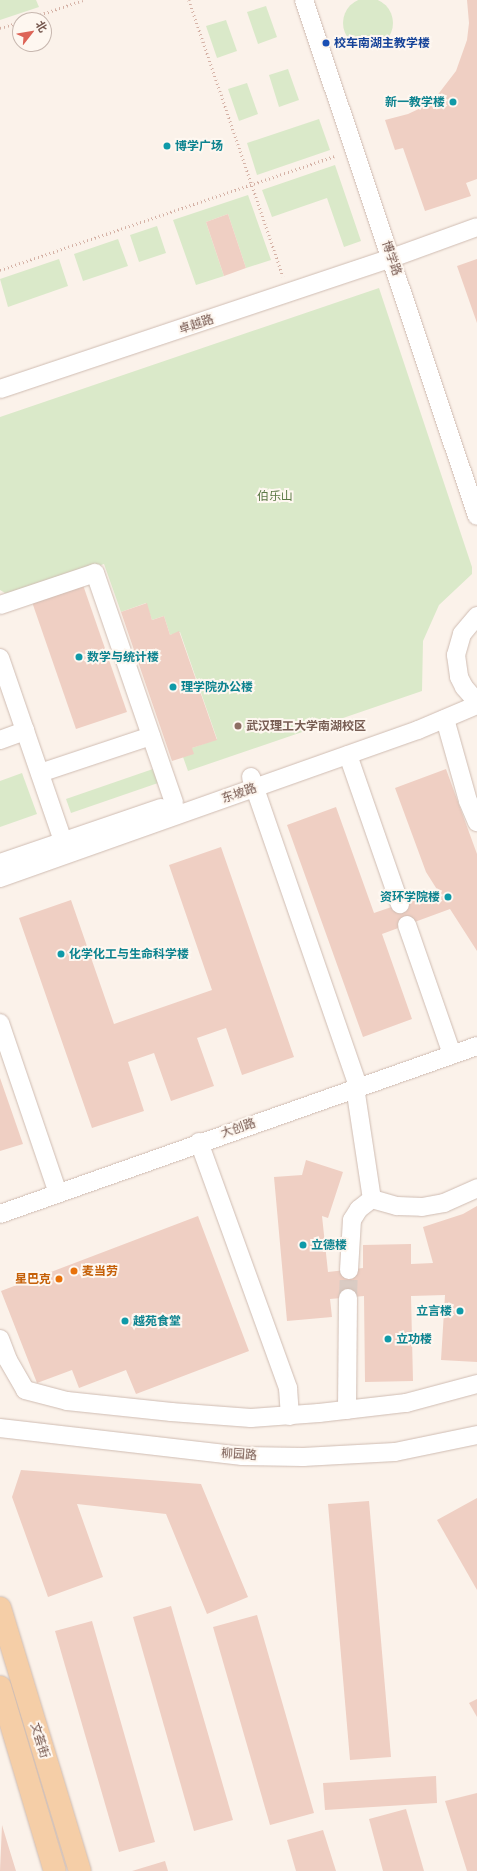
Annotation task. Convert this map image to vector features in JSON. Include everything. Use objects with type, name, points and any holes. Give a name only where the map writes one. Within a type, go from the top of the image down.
[{"type":"main road","name":"文荟街","points":[[0,1608],[80,1871]]},
{"type":"main road","name":"文荟街","points":[[0,1687],[55,1871]]},
{"type":"street","name":"博学路","points":[[304,0],[392,258],[477,516]]},
{"type":"street","name":"卓越路","points":[[0,389],[392,258],[477,227]]},
{"type":"street","points":[[0,605],[95,573],[174,804]]},
{"type":"street","points":[[475,701],[459,676],[456,655],[462,634],[477,616]]},
{"type":"street","points":[[0,658],[63,841]]},
{"type":"street","name":"东坡路","points":[[0,863],[174,804],[348,755],[445,719],[475,701]]},
{"type":"street","name":"东坡路","points":[[0,878],[413,720],[475,701]]},
{"type":"street","points":[[445,719],[468,801],[477,822]]},
{"type":"street","points":[[0,740],[25,731]]},
{"type":"street","points":[[40,773],[151,736]]},
{"type":"street","points":[[348,755],[400,904]]},
{"type":"street","points":[[252,782],[357,1086],[372,1199]]},
{"type":"street","points":[[407,925],[452,1054]]},
{"type":"street","points":[[0,1023],[58,1193]]},
{"type":"street","name":"大创路","points":[[0,1214],[357,1086],[477,1046]]},
{"type":"street","points":[[199,1142],[288,1388],[290,1416]]},
{"type":"street","points":[[372,1199],[397,1206],[422,1207],[444,1203],[477,1188]]},
{"type":"street","points":[[349,1270],[352,1220],[358,1209],[372,1199]]},
{"type":"street","points":[[347,1410],[348,1298]]},
{"type":"street","points":[[0,1339],[8,1360],[24,1390],[68,1401],[171,1412],[251,1418],[290,1416],[406,1403],[477,1384]]},
{"type":"street","name":"柳园路","points":[[0,1428],[242,1456],[395,1452],[477,1435]]},
{"type":"path","points":[[49,12],[84,0]]},
{"type":"path","points":[[188,0],[289,292]]},
{"type":"path","points":[[0,28],[12,24]]},
{"type":"path","points":[[0,270],[334,156]]},
{"type":"green space","points":[[363,-2],[373,-2],[386,5],[393,18],[393,28],[386,41],[373,48],[363,48],[354,44],[347,37],[343,28],[343,18],[347,9],[354,2]]},
{"type":"green space","points":[[0,0],[36,0],[39,7],[24,12],[12,12],[12,16],[0,20]]},
{"type":"green space","points":[[266,6],[277,37],[258,44],[247,12]]},
{"type":"green space","points":[[226,20],[237,51],[217,58],[206,26]]},
{"type":"green space","points":[[288,69],[299,100],[279,107],[269,75]]},
{"type":"green space","points":[[247,83],[258,114],[239,121],[228,89]]},
{"type":"green space","points":[[319,119],[330,150],[257,175],[247,143]]},
{"type":"green space","points":[[335,165],[361,241],[344,247],[327,198],[272,217],[262,190]]},
{"type":"green space","points":[[248,195],[271,260],[246,268],[228,214],[206,222],[224,276],[196,285],[173,220]]},
{"type":"green space","points":[[157,226],[166,253],[139,262],[130,235]]},
{"type":"green space","points":[[118,239],[128,266],[83,281],[74,254]]},
{"type":"green space","points":[[59,259],[68,286],[8,307],[0,279]]},
{"type":"green space","name":"伯乐山","points":[[379,288],[472,567],[472,574],[439,605],[423,641],[422,691],[188,771],[183,757],[192,748],[217,739],[180,632],[170,635],[164,616],[152,620],[146,603],[121,612],[104,564],[10,596],[0,590],[0,417]]},
{"type":"green space","points":[[153,769],[158,783],[71,813],[66,799]]},
{"type":"green space","points":[[22,773],[37,814],[0,827],[0,781]]},
{"type":"building","name":"新一教学楼","points":[[467,0],[477,0],[477,179],[466,183],[471,196],[425,211],[403,148],[395,150],[385,120],[408,114],[423,107],[436,97],[456,71],[467,40],[469,23]]},
{"type":"building","points":[[228,214],[246,268],[224,276],[206,222]]},
{"type":"building","points":[[477,259],[477,323],[457,266]]},
{"type":"building","name":"数学与统计楼","points":[[83,585],[127,712],[76,729],[32,602]]},
{"type":"building","name":"理学院办公楼","points":[[147,603],[152,620],[164,616],[170,635],[179,631],[217,740],[192,748],[194,754],[172,761],[121,612]]},
{"type":"building","name":"资环学院楼","points":[[446,769],[477,854],[477,951],[450,909],[382,934],[412,1019],[363,1037],[287,825],[336,807],[374,913],[438,891],[426,872],[395,788]]},
{"type":"building","name":"化学化工与生命科学楼","points":[[221,847],[294,1057],[242,1075],[226,1028],[197,1038],[214,1086],[171,1101],[154,1053],[128,1062],[144,1111],[92,1128],[19,918],[71,900],[114,1024],[212,990],[169,865]]},
{"type":"building","points":[[0,1078],[23,1144],[0,1151]]},
{"type":"building","points":[[306,1160],[343,1172],[328,1218],[322,1216],[328,1272],[363,1268],[363,1245],[411,1244],[411,1264],[433,1263],[423,1227],[463,1214],[477,1206],[477,1362],[441,1360],[445,1295],[411,1296],[413,1381],[365,1382],[364,1296],[330,1299],[332,1317],[287,1321],[274,1177],[302,1175]]},
{"type":"building","name":"越苑食堂","points":[[198,1216],[249,1351],[136,1394],[126,1370],[79,1388],[72,1370],[37,1383],[1,1291]]},
{"type":"building","points":[[21,1470],[201,1484],[248,1597],[207,1614],[166,1514],[77,1504],[103,1577],[48,1597],[12,1497]]},
{"type":"building","points":[[477,1498],[477,1590],[437,1520]]},
{"type":"building","points":[[369,1501],[391,1757],[350,1760],[328,1504]]},
{"type":"building","points":[[171,1606],[233,1820],[194,1831],[133,1617]]},
{"type":"building","points":[[257,1615],[314,1813],[270,1825],[213,1627]]},
{"type":"building","points":[[92,1621],[155,1842],[119,1852],[55,1631]]},
{"type":"building","points":[[477,1699],[477,1717],[469,1703]]},
{"type":"building","points":[[436,1776],[437,1803],[325,1810],[323,1783]]},
{"type":"building","points":[[477,1793],[477,1871],[467,1871],[445,1801]]},
{"type":"building","points":[[406,1809],[424,1871],[383,1871],[369,1819]]},
{"type":"building","points":[[2,1825],[8,1845],[16,1871],[0,1871]]},
{"type":"building","points":[[323,1830],[336,1871],[296,1871],[287,1840]]},
{"type":"building","points":[[165,1861],[168,1871],[132,1871]]},
{"type":"tunnel","points":[[348,1298],[349,1270]]},
{"type":"place","name":"校车南湖主教学楼","points":[[326,43]]},
{"type":"place","name":"新一教学楼","points":[[453,102]]},
{"type":"place","name":"博学广场","points":[[167,146]]},
{"type":"place","name":"数学与统计楼","points":[[79,657]]},
{"type":"place","name":"理学院办公楼","points":[[173,687]]},
{"type":"place","name":"武汉理工大学南湖校区","points":[[238,726]]},
{"type":"place","name":"资环学院楼","points":[[448,897]]},
{"type":"place","name":"化学化工与生命科学楼","points":[[61,954]]},
{"type":"place","name":"立德楼","points":[[303,1245]]},
{"type":"place","name":"麦当劳","points":[[74,1271]]},
{"type":"place","name":"星巴克","points":[[59,1279]]},
{"type":"place","name":"立言楼","points":[[460,1311]]},
{"type":"place","name":"越苑食堂","points":[[125,1321]]},
{"type":"place","name":"立功楼","points":[[388,1339]]}]
